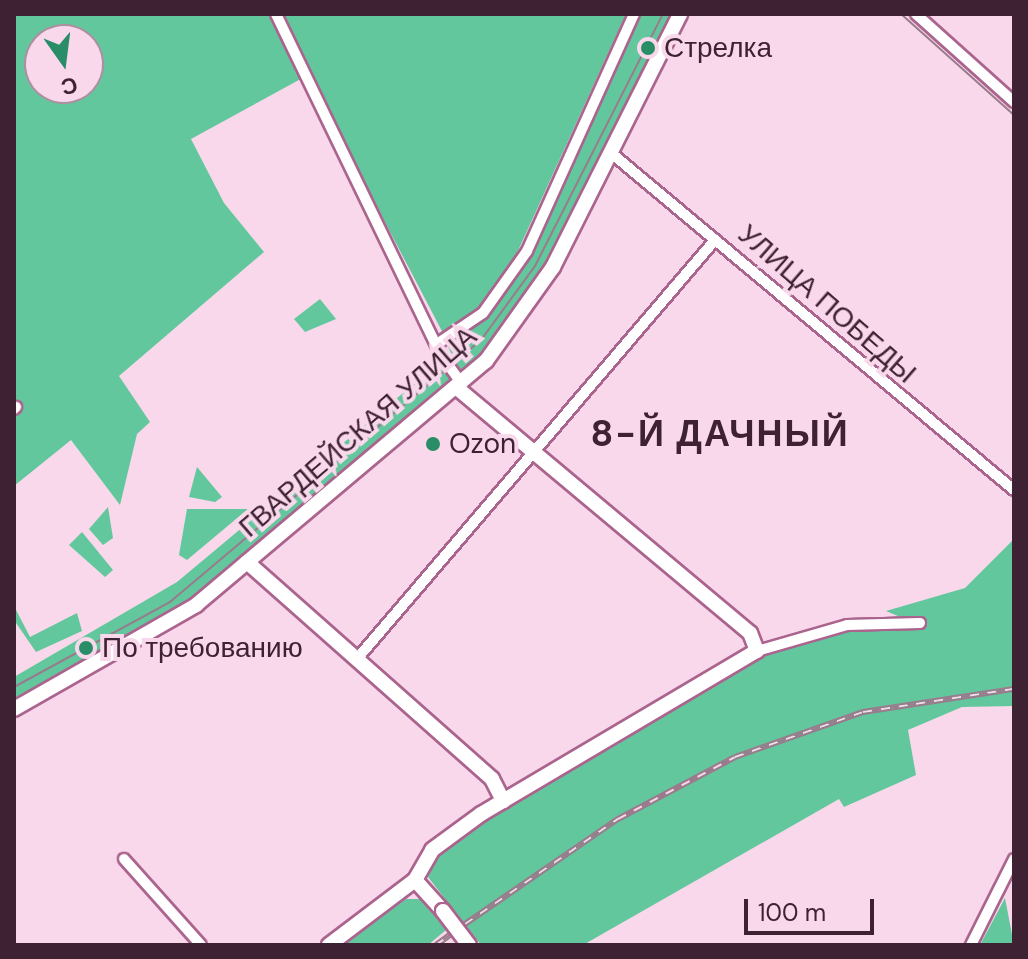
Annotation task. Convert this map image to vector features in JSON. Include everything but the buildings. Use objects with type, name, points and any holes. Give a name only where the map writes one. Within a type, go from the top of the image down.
[{"type":"main road","name":"ГВАРДЕЙСКАЯ УЛИЦА","points":[[14,709],[161,628],[247,562],[460,386],[513,330],[610,152],[680,14]]},
{"type":"main road","points":[[329,945],[415,880],[432,850],[503,801],[757,651],[750,633],[460,386]]},
{"type":"main road","points":[[247,562],[492,779],[503,801]]},
{"type":"main road","points":[[415,880],[469,945]]},
{"type":"street","points":[[276,14],[460,386]]},
{"type":"street","points":[[437,344],[483,313],[527,251],[634,14]]},
{"type":"street","points":[[916,14],[1014,102]]},
{"type":"street","name":"УЛИЦА ПОБЕДЫ","points":[[610,152],[1014,490]]},
{"type":"street","points":[[356,660],[715,240]]},
{"type":"street","points":[[757,651],[847,625],[920,623]]},
{"type":"street","points":[[124,859],[201,945]]},
{"type":"street","points":[[971,945],[1014,859]]},
{"type":"green space","points":[[14,14],[626,14],[511,266],[480,308],[444,335],[308,75],[191,139],[224,203],[264,252],[119,376],[150,422],[137,434],[120,505],[71,440],[14,486]]},
{"type":"green space","points":[[633,14],[671,14],[549,265],[509,327],[461,373],[446,343],[479,319],[523,257]]},
{"type":"green space","points":[[320,299],[336,319],[305,332],[294,319]]},
{"type":"green space","points":[[439,363],[453,381],[194,600],[14,704],[14,677],[177,582]]},
{"type":"green space","points":[[197,467],[222,497],[215,502],[189,497]]},
{"type":"green space","points":[[108,507],[113,538],[103,545],[89,529]]},
{"type":"green space","points":[[187,509],[248,509],[187,560],[179,555]]},
{"type":"green space","points":[[82,532],[113,570],[105,577],[69,545]]},
{"type":"green space","points":[[1014,539],[1014,706],[962,707],[908,730],[916,775],[844,807],[839,799],[583,945],[481,945],[428,877],[437,855],[491,816],[775,648],[848,630],[890,629],[905,619],[886,611],[965,588]]},
{"type":"green space","points":[[14,606],[30,637],[77,613],[82,631],[36,652],[14,620]]},
{"type":"green space","points":[[1005,898],[1014,945],[980,945]]},
{"type":"green space","points":[[406,899],[421,899],[446,930],[428,945],[342,945]]},
{"type":"tram line","points":[[14,687],[170,602],[481,340],[535,266],[663,14]]},
{"type":"tram line","points":[[901,14],[1014,115]]},
{"type":"railway","points":[[465,924],[618,819],[735,757],[863,712],[1014,689]]},
{"type":"railway","points":[[436,945],[450,935]]},
{"type":"place","name":"Стрелка","points":[[648,48]]},
{"type":"place","name":"Ozon","points":[[433,444]]},
{"type":"place","name":"По требованию","points":[[86,648]]},
{"type":"district","name":"8-Й ДАЧНЫЙ","points":[[720,434]]}]
